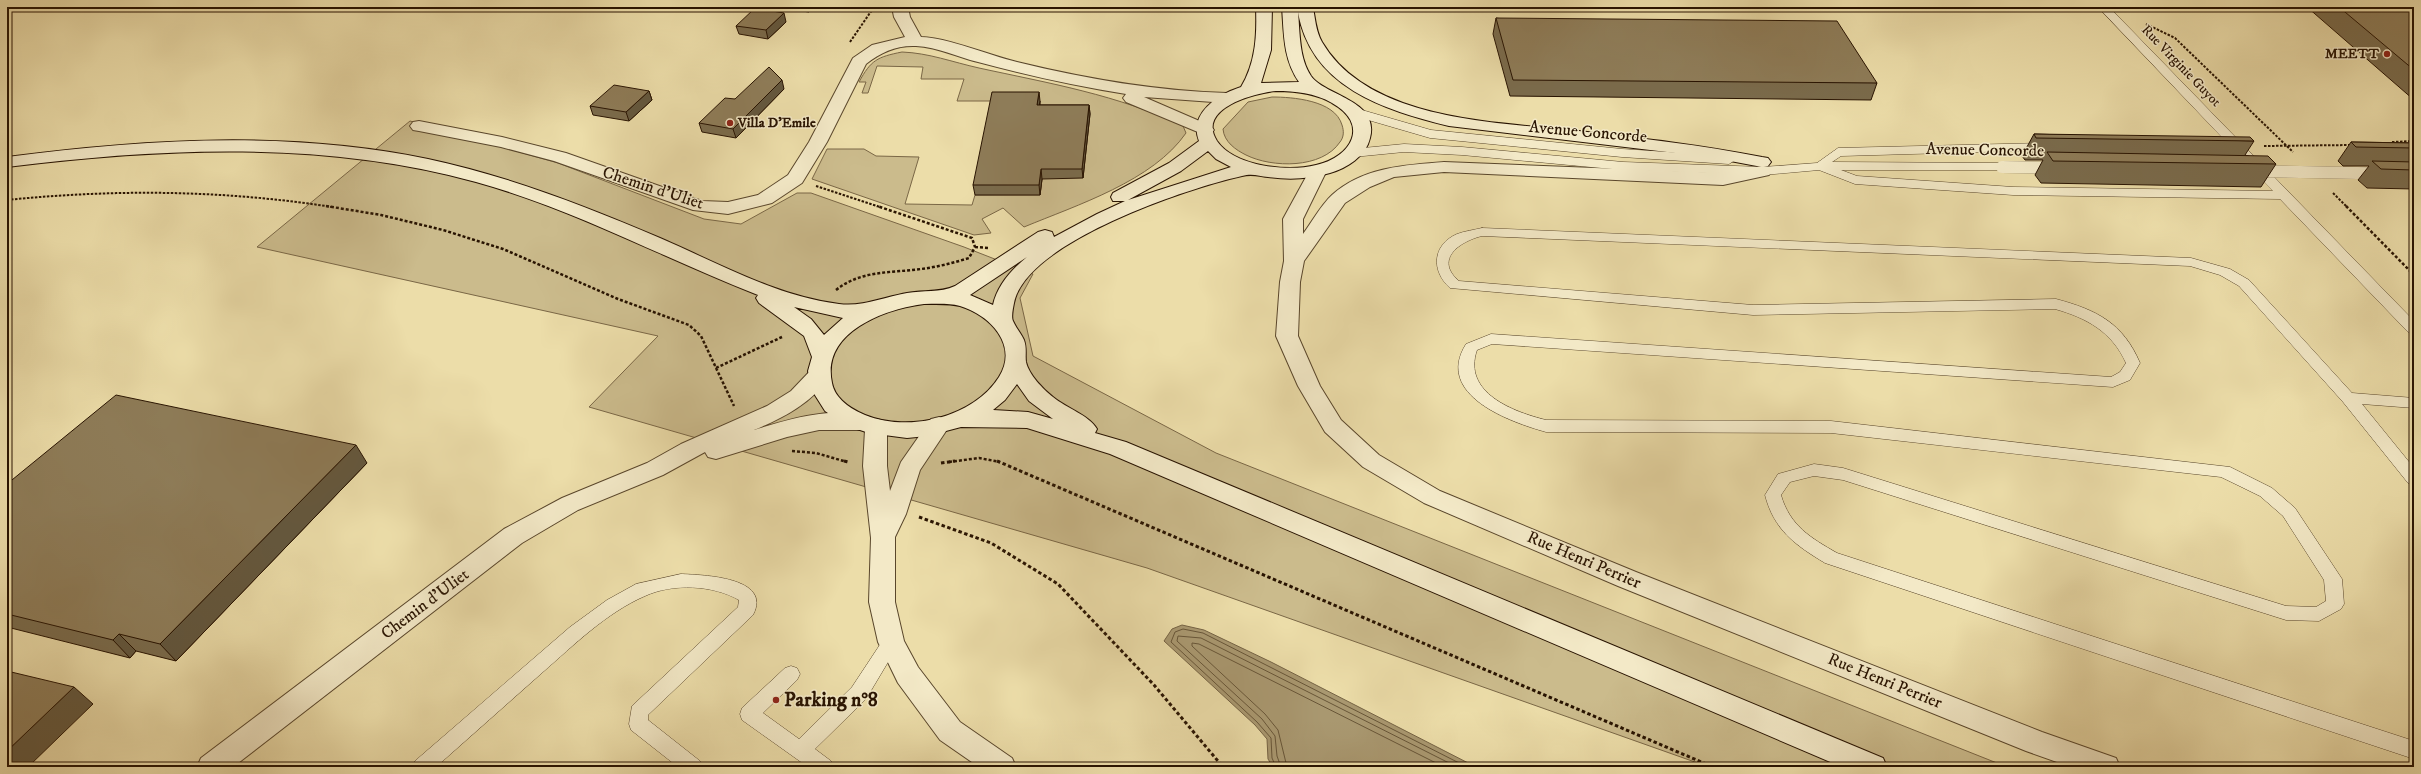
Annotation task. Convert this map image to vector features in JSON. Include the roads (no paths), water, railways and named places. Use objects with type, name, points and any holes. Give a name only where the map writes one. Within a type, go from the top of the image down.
[{"type":"main road","points":[[900,7],[902,17],[915,41],[930,43],[987,60],[1089,82],[1180,97],[1227,98]]},
{"type":"main road","points":[[1248,90],[1254,81],[1265,43],[1264,7]]},
{"type":"main road","points":[[1290,7],[1296,66],[1304,79],[1314,90]]},
{"type":"main road","points":[[1305,7],[1313,40],[1327,60],[1347,81],[1368,94],[1411,112],[1449,121],[1709,152],[1762,167]]},
{"type":"main road","name":"Chemin d'Uliet","points":[[419,126],[502,142],[560,157],[700,206],[728,208],[765,199],[795,179],[818,142],[859,61],[870,52],[883,47],[915,41]]},
{"type":"main road","points":[[948,297],[962,291],[1043,237],[1176,167],[1207,136],[1210,112],[1227,98],[1248,90],[1280,86],[1314,90],[1344,103],[1355,112],[1361,122],[1363,132],[1360,143],[1353,153],[1332,166],[1318,170],[1284,173],[1250,168],[1223,156],[1207,136],[1176,116],[1089,82]]},
{"type":"main road","points":[[7,162],[88,153],[222,148],[286,149],[376,156],[438,167],[527,192],[584,213],[740,281],[802,302],[825,308],[843,311],[876,308],[906,300],[948,297],[969,302],[987,310],[1002,320],[1012,333],[1016,347],[1016,363],[1009,379],[997,395],[980,408],[948,422],[909,468],[894,514],[883,538]]},
{"type":"main road","points":[[1294,261],[1338,198],[1363,183],[1391,172],[1444,167],[1724,179],[1762,167]]},
{"type":"main road","points":[[1002,320],[1003,303],[1011,285],[1032,261],[1050,247],[1150,198],[1250,168]]},
{"type":"main road","name":"Rue Henri Perrier","points":[[1318,170],[1293,219],[1294,261],[1290,282],[1287,336],[1309,386],[1334,426],[1371,461],[1432,497],[1627,579],[2036,742],[2106,767]]},
{"type":"main road","points":[[740,281],[804,324],[813,334],[820,365],[824,395],[839,411],[869,425],[876,466],[883,538],[882,602],[891,642],[908,675],[950,732],[1002,767]]},
{"type":"main road","name":"Chemin d'Uliet","points":[[211,767],[513,536],[570,504],[655,469],[689,450],[775,412],[799,396],[820,365],[834,337],[853,320],[876,308]]},
{"type":"main road","points":[[1016,363],[1028,386],[1046,405],[1118,448]]},
{"type":"main road","points":[[948,422],[993,418],[1028,420],[1118,448],[1873,767]]},
{"type":"main road","name":"Chemin d'Uliet","points":[[655,469],[696,459],[785,429],[819,422],[869,425],[902,430],[948,422]]},
{"type":"lane","name":"Rue Virginie Guyot","points":[[2103,7],[2414,330]]},
{"type":"lane","name":"Avenue Concorde","points":[[1355,112],[1430,134],[1762,167]]},
{"type":"lane","points":[[2222,146],[2237,146]]},
{"type":"lane","name":"Avenue Concorde","points":[[1820,166],[1838,152],[1915,148],[2057,147]]},
{"type":"lane","name":"Avenue Concorde","points":[[1353,153],[1404,148],[1623,166],[2073,168]]},
{"type":"lane","name":"Avenue Concorde","points":[[1820,166],[1855,180],[1948,188],[2013,191],[2285,195]]},
{"type":"lane","points":[[2240,171],[2414,174]]},
{"type":"lane","points":[[2414,479],[2348,398],[2244,283],[2225,272],[2191,262],[1482,232],[1460,238],[1445,250],[1441,268],[1446,280],[1455,285],[1753,310],[2056,304],[2086,312],[2107,326],[2127,346],[2133,362],[2125,376],[2114,382],[1492,340],[1471,347],[1466,364],[1473,384],[1494,407],[1514,418],[1546,426],[1831,426],[2224,471],[2266,492],[2289,512],[2333,579],[2335,604],[2320,614],[2286,613],[1843,474],[1814,470],[1784,478],[1773,495],[1778,513],[1802,540],[1831,558],[2414,750]]},
{"type":"lane","points":[[2348,398],[2414,403]]},
{"type":"lane","points":[[422,767],[576,632],[613,605],[642,589],[681,581],[708,582],[729,586],[748,597],[747,610],[639,712],[638,724],[693,767]]},
{"type":"lane","points":[[800,751],[859,693],[891,642]]},
{"type":"lane","points":[[791,674],[749,714],[824,767]]},
{"type":"water","points":[[1182,625],[1204,630],[1271,662],[1476,767],[1273,767],[1268,759],[1267,739],[1255,725],[1164,641],[1172,629]]},
{"type":"place","name":"MEETT","points":[[2387,54]]},
{"type":"place","name":"Villa D'Emile","points":[[730,123]]},
{"type":"place","name":"Parking n°8","points":[[776,700]]}]
